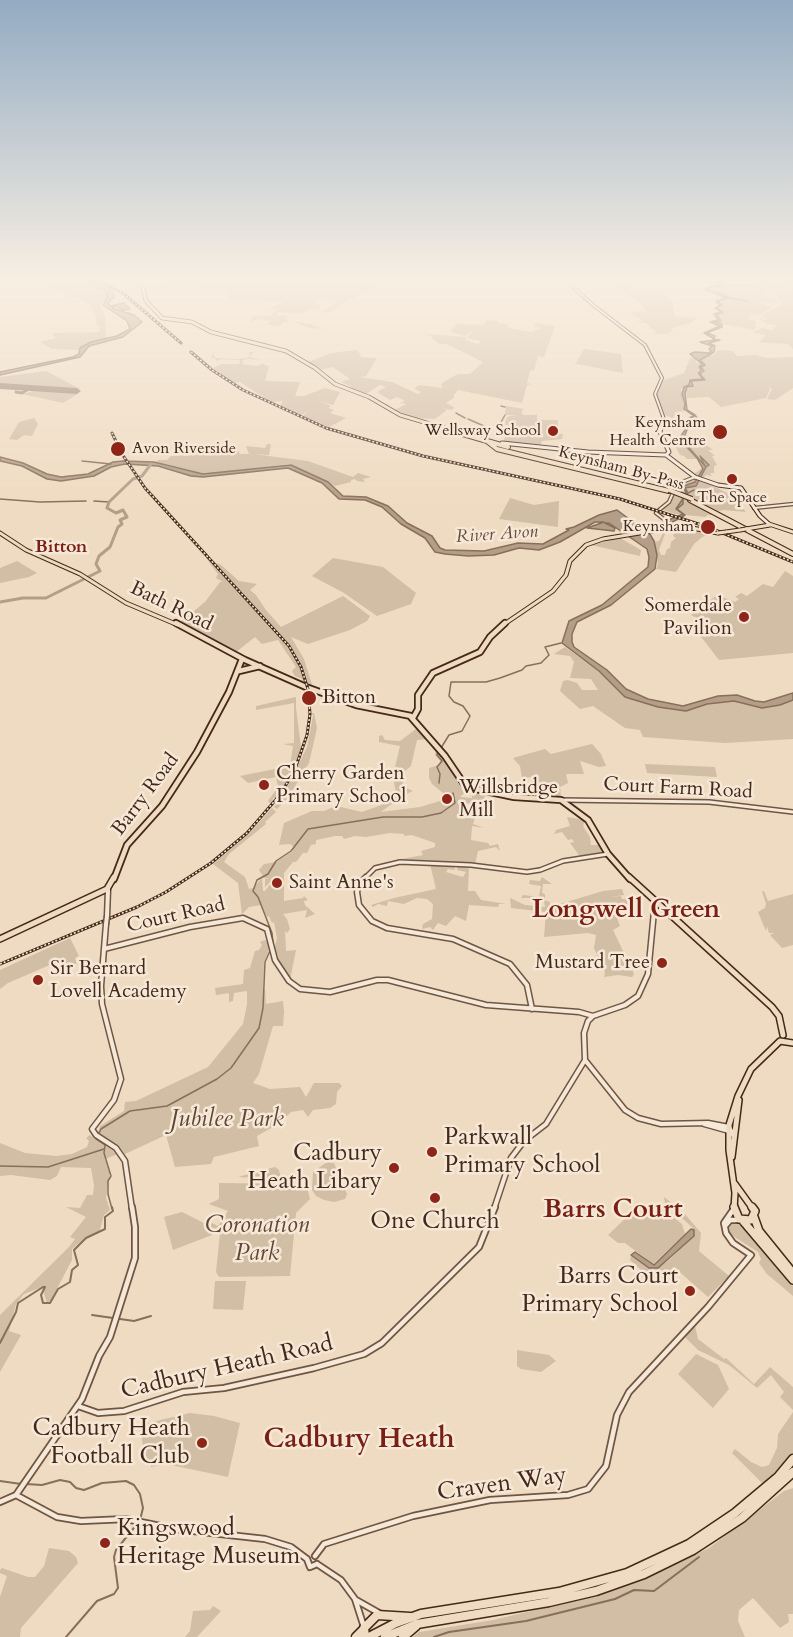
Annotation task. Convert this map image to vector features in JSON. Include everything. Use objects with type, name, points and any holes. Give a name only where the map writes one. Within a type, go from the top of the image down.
[{"type":"highway","points":[[292,354],[315,368],[335,384],[367,395],[400,415],[500,443],[506,447]]},
{"type":"highway","points":[[480,439],[494,447],[506,447]]},
{"type":"highway","points":[[494,447],[500,443]]},
{"type":"highway","name":"Keynsham By-Pass","points":[[506,447],[669,491],[793,553]]},
{"type":"highway","points":[[356,1637],[414,1621],[558,1592],[627,1572],[689,1544],[735,1513],[778,1477],[793,1459]]},
{"type":"highway","points":[[366,1633],[372,1618],[395,1626],[414,1621],[549,1602],[596,1591],[644,1574],[693,1550],[742,1518],[793,1472]]},
{"type":"highway","points":[[386,1637],[395,1626]]},
{"type":"main road","points":[[650,354],[662,378],[655,394],[664,419],[660,433],[669,452],[666,455]]},
{"type":"main road","points":[[500,443],[588,452],[666,455],[702,480],[742,489],[754,508],[770,524],[793,532]]},
{"type":"main road","points":[[506,447],[516,445]]},
{"type":"main road","points":[[770,524],[726,532],[691,526],[672,526],[603,539],[586,545],[570,561],[566,575],[553,591],[507,621],[480,652],[441,667],[433,673],[419,693],[418,709],[412,717],[440,750],[458,779],[470,788],[517,797],[561,800],[591,824],[608,854],[633,882],[656,905],[766,1001],[779,1016],[783,1035]]},
{"type":"main road","name":"Bath Road","points":[[0,533],[26,550],[86,578],[126,603],[164,617],[243,660],[356,705],[412,717]]},
{"type":"main road","name":"Barry Road","points":[[106,889],[115,877],[122,853],[127,845],[162,806],[197,752],[243,660]]},
{"type":"main road","points":[[238,672],[260,666]]},
{"type":"main road","points":[[0,939],[106,889]]},
{"type":"main road","points":[[780,1041],[778,1037],[783,1035]]},
{"type":"main road","points":[[783,1035],[791,1042]]},
{"type":"main road","points":[[791,1042],[780,1041],[751,1069],[741,1091],[730,1130],[735,1214],[793,1280]]},
{"type":"main road","points":[[730,1130],[741,1091]]},
{"type":"main road","points":[[735,1184],[754,1211],[759,1231],[793,1273]]},
{"type":"main road","points":[[735,1207],[743,1202],[749,1204]]},
{"type":"main road","points":[[742,1220],[751,1220],[754,1217]]},
{"type":"street","points":[[672,526],[656,513],[670,502],[677,484],[696,477]]},
{"type":"street","points":[[754,508],[793,504]]},
{"type":"street","name":"Court Farm Road","points":[[561,800],[709,802],[793,812]]},
{"type":"street","points":[[532,1009],[528,985],[510,964],[453,939],[378,925],[366,917],[360,908],[357,896],[359,885],[375,868],[400,862],[419,861],[512,871],[535,871],[563,861],[608,854]]},
{"type":"street","points":[[0,1502],[16,1495],[78,1406],[99,1356],[110,1337],[135,1258],[135,1227],[125,1161],[116,1148],[93,1132],[94,1125],[112,1103],[121,1079],[102,1004],[109,891],[106,889]]},
{"type":"street","points":[[656,905],[648,974],[638,996],[625,1005],[593,1016],[586,1025],[584,1033],[585,1060],[625,1110],[638,1118],[661,1124],[697,1122],[730,1130]]},
{"type":"street","name":"Court Road","points":[[104,949],[190,927],[238,918],[264,927],[279,967],[289,981],[300,989],[330,992],[381,979],[486,1005],[584,1013],[593,1016]]},
{"type":"street","name":"Cadbury Heath Road","points":[[78,1406],[98,1413],[124,1411],[183,1392],[224,1388],[314,1368],[364,1354],[382,1343],[473,1255],[486,1233],[514,1154],[524,1141],[546,1124],[585,1060]]},
{"type":"street","points":[[725,1226],[726,1219],[735,1207]]},
{"type":"street","points":[[725,1226],[730,1220],[742,1220]]},
{"type":"street","name":"Craven Way","points":[[315,1556],[324,1544],[413,1516],[490,1500],[568,1495],[588,1489],[606,1466],[613,1428],[629,1392],[708,1307],[751,1255],[727,1237],[725,1226]]},
{"type":"street","points":[[16,1495],[57,1518],[81,1521],[134,1520],[175,1529],[265,1539],[291,1547],[308,1559],[309,1567],[314,1567],[317,1563]]},
{"type":"street","points":[[308,1559],[310,1556],[315,1556],[317,1563],[341,1580],[355,1599],[366,1633]]},
{"type":"street","points":[[355,1599],[395,1626]]},
{"type":"green space","points":[[213,354],[216,358],[237,359],[248,358],[250,354],[252,354],[249,357],[261,360],[247,359],[243,360],[242,364],[257,366],[265,363],[264,365],[269,366],[265,381],[300,382],[295,396],[304,396],[325,388],[340,392],[333,405],[320,401],[331,406],[328,408],[334,410],[330,413],[346,418],[329,427],[302,417],[308,411],[300,416],[280,406],[283,401],[271,402],[240,382],[233,383],[213,368],[221,364],[239,364],[240,360],[216,361],[215,358],[211,358]]},
{"type":"green space","points":[[327,354],[361,354],[360,357],[377,358],[366,376],[359,377],[392,382],[418,394],[421,392],[414,389],[419,385],[443,388],[441,384],[445,381],[458,374],[470,374],[483,362],[468,354],[538,356],[534,370],[529,371],[527,383],[532,384],[527,385],[522,403],[458,390],[453,396],[455,397],[446,403],[455,408],[451,410],[442,408],[447,410],[435,419],[413,418],[394,410],[407,404],[400,403],[405,401],[397,397],[390,400],[377,392],[386,387],[380,385],[366,394],[349,388],[352,387],[341,382],[350,379],[333,367],[320,370],[308,362]]},
{"type":"green space","points":[[581,354],[621,354],[623,373],[572,363],[576,363]]},
{"type":"green space","points":[[714,355],[793,357],[793,388],[775,400],[767,399],[772,389],[767,386],[770,389],[766,398],[721,407],[709,397],[687,398],[686,390],[693,386],[691,381],[706,379],[700,374],[704,372],[701,368],[705,365],[700,360]]},
{"type":"green space","points":[[690,358],[697,359],[695,362],[702,364],[698,367],[700,372],[696,373],[702,379],[690,380],[689,385],[681,389],[685,411],[675,412],[674,419],[665,415],[656,393],[664,380],[684,373]]},
{"type":"green space","points":[[46,371],[80,389],[0,384],[0,377]]},
{"type":"green space","points":[[38,390],[78,394],[63,403],[22,394]]},
{"type":"green space","points":[[506,406],[524,409],[521,412],[523,415],[537,415],[537,420],[558,420],[558,430],[547,430],[547,433],[563,434],[562,439],[542,441],[540,446],[503,442],[510,426],[505,425],[506,419],[509,416],[518,415],[505,415]]},
{"type":"green space","points":[[34,418],[38,424],[32,436],[24,435],[17,440],[9,439],[19,422]]},
{"type":"green space","points":[[680,436],[682,441],[699,440],[713,450],[708,450],[715,456],[712,456],[717,465],[714,466],[714,473],[710,473],[712,476],[706,475],[701,480],[731,495],[746,512],[719,511],[693,499],[690,500],[713,515],[706,517],[675,514],[661,509],[670,503],[679,483],[698,477],[694,474],[702,468],[697,459],[687,459],[680,455],[672,440],[680,440]]},
{"type":"green space","points":[[228,444],[235,444],[240,454],[249,454],[246,446],[265,448],[267,444],[271,444],[269,455],[253,454],[308,461],[353,477],[358,473],[371,477],[363,479],[365,482],[355,479],[335,486],[290,464],[205,474],[157,462],[167,460],[171,456],[225,454]]},
{"type":"green space","points":[[510,498],[534,505],[559,501],[558,527],[499,519]]},
{"type":"green space","points":[[684,527],[695,531],[702,530],[700,532],[703,534],[709,532],[712,534],[702,537],[694,544],[676,572],[656,569],[658,564],[654,542],[659,541],[666,531],[659,550],[661,555],[665,555],[671,542],[676,538],[673,536],[675,531],[668,530]]},
{"type":"green space","points":[[620,538],[641,550],[640,556],[591,545]]},
{"type":"green space","points":[[206,558],[284,641],[299,666],[306,686],[303,685],[302,679],[295,676],[292,671],[296,667],[278,640],[262,644],[255,637],[236,652],[179,623],[205,602],[220,582],[223,582],[216,578],[218,574]]},
{"type":"green space","points":[[333,558],[383,567],[416,593],[411,604],[377,616],[344,593],[312,576]]},
{"type":"green space","points":[[17,561],[37,573],[0,583],[0,568]]},
{"type":"green space","points":[[216,563],[239,581],[257,584],[250,590],[281,627],[343,596],[370,616],[367,621],[350,630],[308,644],[291,637],[304,659],[313,688],[310,687],[300,661],[291,646]]},
{"type":"green space","name":"Somerdale Pavilion","points":[[785,571],[793,576],[793,653],[719,660],[695,629],[706,623],[691,615],[717,595],[735,602],[739,599],[735,597],[741,593],[747,596],[763,584],[773,587]]},
{"type":"green space","points":[[565,647],[599,671],[625,697],[658,707],[686,711],[707,704],[734,701],[762,708],[793,700],[793,739],[725,743],[643,737],[640,730],[625,728],[593,706],[580,709],[560,691],[563,681],[568,680],[577,683],[582,690],[598,690],[591,679],[570,678],[574,662],[570,656],[554,654]]},
{"type":"green space","points":[[296,697],[301,747],[299,757],[281,792],[273,798],[272,805],[268,801],[278,787],[276,777],[248,783],[240,776],[290,766],[293,746],[283,744],[294,743],[294,703],[256,710],[256,706]]},
{"type":"green space","points":[[312,713],[314,713],[317,728],[309,763],[291,793],[286,797],[287,799],[277,809],[274,807],[290,782],[307,747]]},
{"type":"green space","points":[[416,729],[420,729],[428,739],[417,740],[411,766],[405,771],[402,781],[404,787],[413,791],[402,796],[381,812],[420,807],[440,801],[443,793],[432,784],[429,778],[429,768],[441,762],[435,755],[436,750],[447,761],[458,783],[469,789],[460,797],[472,798],[473,790],[486,793],[481,805],[468,803],[464,811],[476,814],[473,824],[484,828],[472,826],[471,840],[488,843],[490,846],[498,844],[500,851],[496,847],[478,851],[475,864],[457,864],[402,859],[423,855],[421,851],[435,847],[435,843],[412,835],[390,833],[344,839],[342,836],[335,836],[316,840],[316,844],[311,845],[307,853],[303,853],[284,873],[284,901],[304,896],[308,900],[304,901],[305,905],[315,914],[305,918],[307,910],[283,914],[290,929],[287,933],[285,931],[286,951],[296,950],[290,980],[276,960],[274,952],[277,938],[274,922],[272,923],[269,916],[267,917],[261,905],[249,907],[242,914],[238,883],[213,864],[249,834],[272,808],[276,812],[265,822],[266,824],[229,854],[224,862],[245,877],[249,889],[253,888],[262,878],[263,891],[265,891],[277,875],[265,887],[265,879],[270,879],[264,878],[259,870],[264,864],[276,862],[293,851],[293,846],[290,844],[279,845],[284,823],[312,811],[324,811],[336,806],[362,812],[387,803],[396,793],[393,776],[400,746],[379,742],[379,736],[382,735],[385,740],[400,741]]},
{"type":"green space","points":[[592,744],[601,754],[606,766],[599,767],[580,761],[584,774],[566,774],[568,783],[560,787],[561,798],[530,796],[532,777],[522,778],[520,766],[513,758],[545,749],[551,754]]},
{"type":"green space","points":[[645,764],[715,767],[717,777],[647,773]]},
{"type":"green space","points":[[567,817],[585,820],[583,826],[590,837],[591,845],[601,845],[603,850],[601,854],[582,859],[570,843],[574,842],[572,839],[568,840],[562,832],[554,834],[556,830],[570,826]]},
{"type":"green space","points":[[430,864],[454,865],[455,870],[448,869],[446,872],[463,877],[466,872],[457,870],[458,866],[469,866],[468,891],[475,891],[481,900],[506,904],[499,904],[498,907],[469,905],[466,921],[455,916],[446,926],[438,923],[433,930],[430,927],[422,929],[423,924],[432,919],[433,904],[427,899],[417,898],[404,904],[388,901],[387,906],[378,904],[373,907],[371,905],[436,889]]},
{"type":"green space","points":[[542,877],[552,884],[543,884],[542,893],[545,894],[545,900],[550,902],[550,907],[603,891],[622,889],[624,895],[609,897],[621,896],[622,899],[627,899],[629,904],[613,907],[620,926],[613,930],[634,974],[632,977],[618,975],[604,977],[605,972],[594,948],[596,935],[588,933],[544,937],[546,912],[511,908],[510,898],[525,905],[545,907],[544,901],[540,898],[521,898],[523,895],[539,897],[541,886],[529,884],[530,880],[540,881]]},
{"type":"green space","points":[[762,891],[768,901],[793,894],[793,945],[782,948],[770,935],[774,933],[769,933],[767,926],[766,931],[758,912],[765,908],[766,904]]},
{"type":"green space","points":[[70,938],[79,956],[75,958],[77,963],[64,968],[59,961],[8,983],[0,989],[0,970]]},
{"type":"green space","name":"Jubilee Park","points":[[265,940],[271,945],[264,962],[263,989],[266,1004],[283,1001],[283,1026],[273,1026],[259,1074],[253,1083],[270,1089],[300,1087],[306,1097],[314,1083],[339,1083],[342,1086],[337,1092],[336,1104],[330,1108],[313,1110],[308,1117],[303,1110],[291,1112],[278,1124],[257,1136],[259,1146],[214,1157],[211,1164],[175,1167],[166,1135],[125,1154],[118,1145],[98,1133],[100,1126],[124,1111],[125,1102],[136,1101],[208,1067],[243,1024],[247,1004],[247,991],[234,993],[233,1001],[229,1002],[229,993],[216,995],[215,988],[243,984],[244,970],[250,968],[255,951],[259,950],[262,945],[260,942]]},
{"type":"green space","points":[[90,1135],[118,1154],[105,1159],[110,1172],[106,1198],[110,1210],[104,1215],[99,1233],[86,1237],[72,1249],[72,1260],[51,1300],[47,1303],[42,1287],[24,1294],[16,1304],[9,1331],[21,1335],[0,1372],[0,1315],[75,1239],[70,1237],[86,1217],[66,1207],[80,1208],[87,1195],[93,1195],[94,1185],[91,1168],[61,1167],[57,1176],[50,1180],[11,1175],[0,1176],[0,1143],[25,1153],[56,1156],[72,1154],[87,1147],[89,1141],[86,1138]]},
{"type":"green space","points":[[327,1162],[334,1163],[347,1194],[345,1199],[334,1202],[324,1200],[316,1196],[312,1190],[313,1172]]},
{"type":"green space","points":[[275,1167],[279,1170],[281,1179],[238,1177]]},
{"type":"green space","name":"Coronation Park","points":[[219,1183],[306,1184],[310,1199],[296,1213],[290,1276],[219,1277],[216,1272],[220,1233],[213,1234],[213,1227],[212,1235],[173,1250],[164,1217],[182,1212],[210,1226],[212,1223],[218,1226],[228,1211],[209,1204],[219,1199]]},
{"type":"green space","points":[[664,1197],[684,1213],[701,1233],[699,1251],[729,1276],[708,1297],[674,1267],[658,1285],[630,1260],[631,1255],[654,1270],[669,1260],[694,1236],[693,1228],[665,1203]]},
{"type":"green space","points":[[655,1203],[682,1224],[685,1234],[653,1264],[625,1243],[618,1243],[608,1235],[632,1212],[642,1217]]},
{"type":"green space","points":[[735,1222],[745,1227],[793,1282],[779,1271],[793,1286],[793,1296],[767,1274],[759,1263],[761,1259],[758,1252],[730,1234],[729,1225]]},
{"type":"green space","points":[[215,1281],[246,1281],[243,1310],[213,1309]]},
{"type":"green space","points":[[695,1326],[698,1339],[724,1359],[726,1358],[754,1384],[770,1367],[793,1387],[793,1410],[780,1397],[784,1392],[771,1375],[757,1388],[729,1365],[698,1350],[686,1338]]},
{"type":"green space","points":[[517,1350],[549,1355],[556,1361],[541,1372],[521,1369],[517,1366]]},
{"type":"green space","points":[[696,1354],[718,1365],[729,1389],[713,1408],[678,1374]]},
{"type":"green space","points":[[793,1412],[793,1453],[763,1484],[732,1453],[735,1449],[751,1462],[762,1467],[769,1465],[777,1448],[778,1434]]},
{"type":"green space","points":[[190,1413],[240,1423],[228,1477],[166,1464],[151,1467],[151,1460],[145,1461],[140,1425]]},
{"type":"green space","points":[[793,1488],[793,1614],[788,1614],[789,1622],[780,1628],[753,1598],[739,1610],[738,1621],[745,1637],[412,1637],[419,1632],[493,1620],[599,1595],[645,1579],[709,1548],[784,1491]]},
{"type":"green space","points":[[49,1548],[69,1551],[76,1557],[78,1563],[21,1628],[20,1637],[0,1637],[0,1597],[7,1576],[0,1573],[0,1570],[2,1568],[28,1577],[35,1577],[44,1566]]},
{"type":"green space","points":[[213,1606],[221,1611],[197,1637],[185,1637],[190,1631],[193,1611],[210,1610]]},
{"type":"shaded area","points":[[82,354],[80,357],[0,375],[0,372]]},
{"type":"shaded area","points":[[690,354],[710,354],[700,360],[705,365],[701,367],[704,371],[700,374],[705,380],[691,381],[693,386],[687,387],[685,393],[687,410],[695,415],[699,421],[688,427],[685,443],[705,466],[700,456],[709,465],[696,486],[685,488],[688,493],[683,499],[683,504],[677,509],[685,515],[669,524],[648,531],[654,541],[657,555],[655,569],[611,605],[577,622],[572,634],[574,647],[607,670],[626,689],[648,699],[683,706],[718,696],[737,695],[764,702],[793,693],[793,700],[762,708],[734,701],[707,704],[686,711],[658,707],[625,697],[599,671],[562,643],[569,621],[602,605],[648,567],[647,549],[609,523],[605,523],[615,528],[614,531],[587,528],[604,522],[595,522],[560,542],[539,550],[519,548],[494,555],[445,554],[435,552],[425,538],[401,524],[382,507],[365,500],[339,499],[322,483],[288,468],[203,477],[191,476],[158,466],[125,464],[111,467],[94,476],[61,481],[47,479],[22,466],[0,461],[0,457],[61,477],[88,474],[113,462],[123,461],[154,462],[203,474],[291,465],[328,482],[343,496],[366,497],[388,506],[407,523],[432,536],[440,548],[445,550],[484,551],[518,543],[543,544],[569,530],[566,529],[617,510],[644,530],[683,514],[676,509],[686,494],[684,486],[695,482],[703,469],[697,458],[682,442],[681,436],[691,421],[689,418],[694,416],[684,409],[682,394],[690,380],[703,379],[698,373],[701,371],[699,367],[702,364]]},
{"type":"shaded area","points":[[691,1229],[694,1230],[694,1236],[658,1268],[649,1268],[631,1255],[635,1252],[654,1265]]},
{"type":"waterway","points":[[501,406],[505,407]]},
{"type":"waterway","points":[[456,413],[465,418]]},
{"type":"waterway","points":[[500,424],[505,415]]},
{"type":"waterway","points":[[468,419],[484,426]]},
{"type":"waterway","points":[[82,461],[111,464]]},
{"type":"waterway","points":[[0,602],[23,598],[46,598],[100,571],[96,564],[99,556],[110,547],[118,527],[122,524],[120,520],[127,517],[123,510],[116,513],[107,508],[109,502],[133,479],[142,476],[151,464]]},
{"type":"waterway","points":[[0,499],[40,502],[86,501]]},
{"type":"waterway","points":[[94,501],[109,502]]},
{"type":"waterway","points":[[441,748],[449,735],[462,731],[470,716],[463,706],[454,702],[449,696],[451,682],[486,682],[500,678],[522,670],[526,666],[541,663],[549,655],[545,647],[561,643]]},
{"type":"waterway","points":[[438,751],[437,755],[442,761],[437,767],[440,774],[439,783]]},
{"type":"waterway","points":[[112,1209],[108,1194],[108,1181],[111,1176],[104,1153],[105,1145],[96,1139],[101,1129],[130,1111],[167,1106],[217,1079],[231,1068],[259,1028],[263,1008],[265,962],[273,944],[272,933],[258,897],[253,891],[257,880],[268,874],[276,861],[291,851],[308,829],[383,817],[422,817],[441,813],[455,803],[453,793]]},
{"type":"waterway","points":[[0,1166],[48,1167],[104,1149]]},
{"type":"waterway","points":[[0,1343],[16,1312],[18,1303],[43,1287],[45,1287],[41,1295],[43,1303],[50,1303],[58,1289],[70,1282],[72,1270],[78,1265],[74,1250],[86,1238],[105,1229],[105,1217],[113,1211],[112,1207]]},
{"type":"waterway","points":[[92,1315],[134,1321],[151,1316]]},
{"type":"waterway","points":[[26,1484],[42,1485],[60,1480],[70,1482],[76,1488],[84,1490],[102,1483],[126,1481],[134,1485],[140,1494],[143,1508],[140,1520]]},
{"type":"waterway","points":[[0,1481],[21,1484]]},
{"type":"waterway","points":[[66,1637],[97,1601],[114,1594],[118,1588],[114,1557],[116,1550],[137,1524]]},
{"type":"waterway","points":[[434,1637],[449,1632],[526,1621],[615,1599],[634,1590],[654,1591],[699,1557]]},
{"type":"taxiway","points":[[16,392],[22,393],[30,388]]},
{"type":"taxiway","points":[[64,390],[77,391]]},
{"type":"runway","points":[[0,386],[77,391]]},
{"type":"railway","points":[[194,354],[212,370],[243,390],[326,428],[423,456],[620,499],[708,527],[793,562]]},
{"type":"railway","points":[[0,964],[137,907],[166,892],[211,863],[247,833],[279,796],[294,772],[307,735],[310,714],[308,689],[301,667],[289,646],[145,488],[122,454],[112,433]]},
{"type":"place","name":"Wellsway School","points":[[553,431]]},
{"type":"place","name":"Keynsham Health Centre","points":[[720,432]]},
{"type":"place","name":"Avon Riverside","points":[[118,449]]},
{"type":"place","name":"The Space","points":[[732,479]]},
{"type":"place","name":"Keynsham","points":[[708,527]]},
{"type":"place","name":"Somerdale Pavilion","points":[[744,617]]},
{"type":"place","name":"Bitton","points":[[309,698]]},
{"type":"place","name":"Cherry Garden Primary School","points":[[264,785]]},
{"type":"place","name":"Willsbridge Mill","points":[[447,799]]},
{"type":"place","name":"Saint Anne's","points":[[277,883]]},
{"type":"place","name":"Mustard Tree","points":[[662,963]]},
{"type":"place","name":"Sir Bernard Lovell Academy","points":[[38,980]]},
{"type":"place","name":"Parkwall Primary School","points":[[432,1152]]},
{"type":"place","name":"Cadbury Heath Libary","points":[[394,1168]]},
{"type":"place","name":"One Church","points":[[435,1198]]},
{"type":"place","name":"Barrs Court Primary School","points":[[690,1291]]},
{"type":"place","name":"Cadbury Heath Football Club","points":[[202,1443]]},
{"type":"place","name":"Kingswood Heritage Museum","points":[[105,1543]]},
{"type":"district","name":"Bitton","points":[[61,548]]},
{"type":"district","name":"Longwell Green","points":[[626,911]]},
{"type":"district","name":"Barrs Court","points":[[613,1211]]},
{"type":"district","name":"Cadbury Heath","points":[[359,1441]]},
{"type":"water label","name":"River Avon","points":[[497,535]]}]
